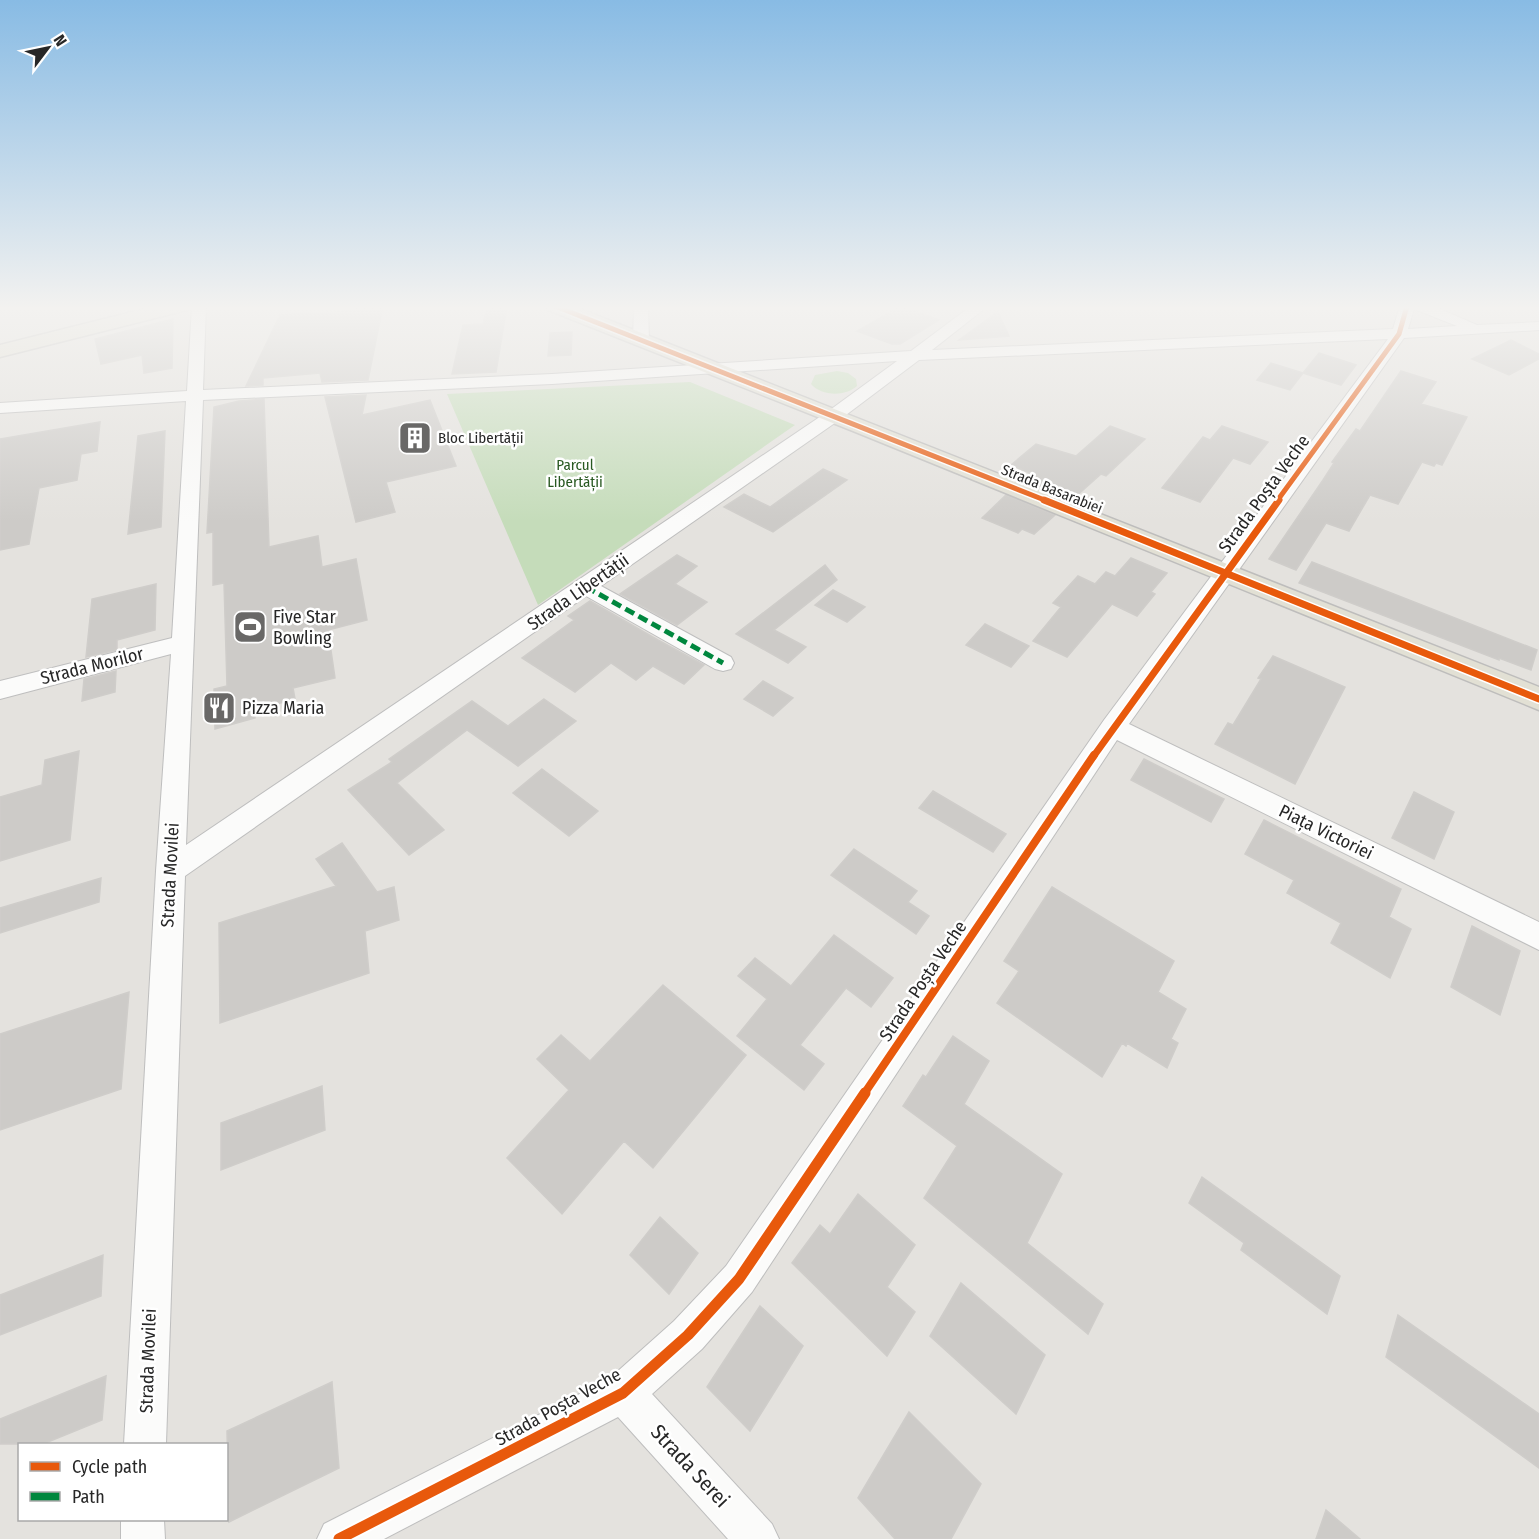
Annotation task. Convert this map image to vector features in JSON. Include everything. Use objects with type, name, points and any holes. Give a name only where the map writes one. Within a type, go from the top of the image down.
[{"type":"main road","name":"Strada Basarabiei","points":[[737,378],[1539,699]]},
{"type":"street","name":"Strada Movilei","points":[[145,1443],[170,871],[196,378]]},
{"type":"street","points":[[0,408],[195,395],[538,378]]},
{"type":"street","name":"Strada Libertății","points":[[170,871],[835,416],[886,378]]},
{"type":"street","name":"Strada Poșta Veche","points":[[339,1539],[623,1393],[688,1335],[739,1279],[1113,726],[1367,378]]},
{"type":"street","points":[[586,587],[723,663]]},
{"type":"street","name":"Strada Morilor","points":[[0,690],[183,643]]},
{"type":"street","name":"Piața Victoriei","points":[[1113,726],[1539,937]]},
{"type":"street","name":"Strada Serei","points":[[623,1393],[757,1539]]},
{"type":"street","points":[[142,1539],[143,1521]]},
{"type":"green space","points":[[814,378],[854,378],[857,386],[846,392],[833,394],[821,391],[811,384]]},
{"type":"green space","name":"Parcul Libertății","points":[[690,382],[795,425],[538,605],[447,394]]},
{"type":"building","points":[[250,378],[265,378],[263,378],[263,385],[246,386]]},
{"type":"building","points":[[321,378],[368,378],[368,380],[322,382]]},
{"type":"building","points":[[1259,378],[1299,378],[1290,390],[1257,380]]},
{"type":"building","points":[[1318,378],[1346,378],[1341,385]]},
{"type":"building","points":[[1396,378],[1423,378],[1436,382],[1421,404],[1467,417],[1442,465],[1436,463],[1434,466],[1422,462],[1398,504],[1370,495],[1349,531],[1326,523],[1296,570],[1269,559],[1323,480],[1334,463],[1332,462],[1356,429],[1360,431]]},
{"type":"building","points":[[366,395],[362,415],[430,400],[456,466],[386,482],[395,512],[356,522],[325,397]]},
{"type":"building","points":[[264,399],[269,547],[318,536],[322,567],[356,559],[367,620],[328,630],[335,678],[293,688],[295,699],[255,710],[255,718],[215,729],[214,689],[227,686],[224,583],[213,585],[213,532],[207,533],[214,407],[239,401]]},
{"type":"building","points":[[100,422],[97,451],[81,454],[77,480],[39,488],[29,544],[0,550],[0,439]]},
{"type":"building","points":[[1110,426],[1145,439],[1106,476],[1101,474],[1072,500],[1021,480],[1030,473],[1011,465],[1036,444],[1076,456]]},
{"type":"building","points":[[1222,426],[1268,442],[1250,464],[1233,458],[1200,502],[1162,488],[1203,437],[1210,440]]},
{"type":"building","points":[[165,431],[161,527],[128,534],[138,436]]},
{"type":"building","points":[[823,469],[847,480],[773,532],[724,507],[744,494],[770,507]]},
{"type":"building","points":[[1006,495],[1055,515],[1034,534],[1022,529],[1018,533],[982,518]]},
{"type":"building","points":[[677,555],[697,566],[675,584],[707,602],[677,625],[620,594]]},
{"type":"building","points":[[1131,558],[1167,573],[1151,592],[1155,594],[1137,616],[1112,604],[1067,657],[1033,641],[1061,607],[1053,603],[1078,576],[1095,584],[1106,572],[1115,576]]},
{"type":"building","points":[[1312,562],[1537,650],[1531,670],[1499,658],[1499,660],[1299,583]]},
{"type":"building","points":[[825,565],[837,580],[774,630],[806,647],[788,663],[736,634]]},
{"type":"building","points":[[156,584],[155,630],[117,640],[117,650],[86,657],[92,599]]},
{"type":"building","points":[[833,590],[865,607],[847,622],[815,605]]},
{"type":"building","points":[[590,601],[704,665],[684,684],[653,666],[636,680],[611,663],[575,692],[522,658],[574,620],[568,616]]},
{"type":"building","points":[[985,624],[1029,646],[1011,667],[966,645]]},
{"type":"building","points":[[1273,656],[1345,687],[1295,784],[1215,744],[1228,723],[1233,725],[1261,679],[1258,678]]},
{"type":"building","points":[[116,671],[115,692],[82,701],[84,679]]},
{"type":"building","points":[[763,681],[793,698],[773,716],[744,699]]},
{"type":"building","points":[[544,699],[576,721],[518,766],[467,730],[397,783],[444,830],[409,855],[348,790],[392,762],[389,759],[472,701],[508,726]]},
{"type":"building","points":[[79,751],[70,840],[0,861],[0,797],[42,785],[45,760]]},
{"type":"building","points":[[1144,759],[1224,799],[1211,822],[1131,780]]},
{"type":"building","points":[[542,769],[598,811],[569,836],[513,793]]},
{"type":"building","points":[[933,791],[1006,834],[993,852],[919,808]]},
{"type":"building","points":[[1414,792],[1454,812],[1434,859],[1392,838]]},
{"type":"building","points":[[1264,820],[1401,889],[1389,917],[1411,929],[1390,978],[1331,943],[1341,923],[1287,893],[1294,880],[1245,854]]},
{"type":"building","points":[[342,843],[377,892],[394,887],[399,920],[365,931],[369,973],[220,1023],[219,923],[336,886],[316,859]]},
{"type":"building","points":[[854,849],[917,891],[908,902],[929,916],[916,934],[831,875]]},
{"type":"building","points":[[101,878],[99,902],[0,933],[0,908]]},
{"type":"building","points":[[1052,887],[1174,961],[1158,992],[1186,1009],[1171,1039],[1178,1043],[1167,1068],[1127,1043],[1126,1046],[1122,1043],[1102,1077],[997,1003],[1019,971],[1004,961]]},
{"type":"building","points":[[1472,926],[1520,951],[1500,1015],[1451,987]]},
{"type":"building","points":[[834,935],[893,978],[871,1007],[846,988],[800,1045],[824,1064],[804,1090],[737,1036],[767,999],[738,976],[755,958],[791,986]]},
{"type":"building","points":[[663,985],[746,1055],[653,1168],[624,1141],[562,1214],[507,1158],[569,1090],[537,1059],[561,1035],[590,1061]]},
{"type":"building","points":[[129,992],[121,1089],[0,1130],[0,1034]]},
{"type":"building","points":[[953,1036],[989,1061],[964,1104],[1062,1174],[1027,1243],[1103,1304],[1088,1334],[924,1198],[957,1146],[903,1106],[923,1075],[926,1077]]},
{"type":"building","points":[[322,1086],[325,1130],[221,1170],[221,1123]]},
{"type":"building","points":[[1202,1177],[1340,1276],[1327,1314],[1241,1250],[1244,1243],[1189,1203]]},
{"type":"building","points":[[858,1194],[915,1245],[887,1287],[915,1312],[887,1356],[792,1263],[820,1225],[830,1234]]},
{"type":"building","points":[[660,1217],[698,1253],[669,1294],[630,1255]]},
{"type":"building","points":[[103,1255],[101,1296],[0,1335],[0,1295]]},
{"type":"building","points":[[961,1283],[1045,1355],[1016,1414],[930,1336]]},
{"type":"building","points":[[760,1306],[803,1346],[750,1431],[707,1387]]},
{"type":"building","points":[[1398,1315],[1539,1414],[1539,1468],[1386,1357]]},
{"type":"building","points":[[106,1376],[102,1420],[45,1443],[0,1444],[0,1419]]},
{"type":"building","points":[[332,1382],[339,1468],[229,1522],[227,1431]]},
{"type":"building","points":[[909,1412],[981,1484],[951,1539],[895,1539],[858,1498]]},
{"type":"building","points":[[1326,1510],[1360,1539],[1316,1539]]},
{"type":"tram line","points":[[732,378],[1539,701]]},
{"type":"marked path","points":[[586,587],[723,663]]},
{"type":"cycle path","points":[[738,378],[1539,699]]},
{"type":"cycle path","points":[[339,1539],[623,1393],[688,1335],[739,1279],[1113,727],[1367,378]]},
{"type":"place","name":"Bloc Libertății","points":[[415,438]]},
{"type":"place","name":"Five Star Bowling","points":[[250,627]]},
{"type":"place","name":"Pizza Maria","points":[[219,708]]}]
